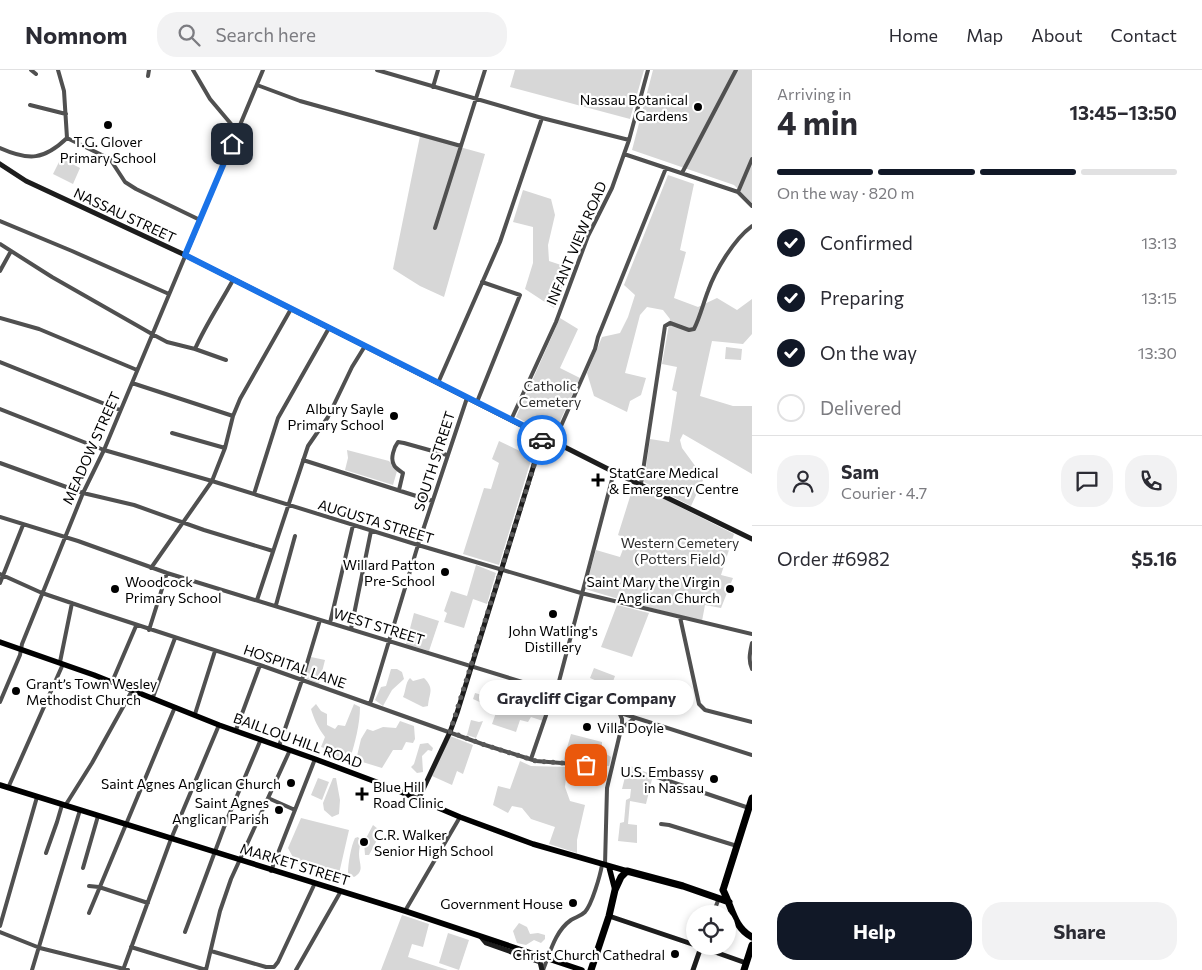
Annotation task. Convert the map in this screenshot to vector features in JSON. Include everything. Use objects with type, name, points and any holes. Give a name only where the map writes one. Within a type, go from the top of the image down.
[{"type":"highway","points":[[716,896],[723,890],[752,798]]},
{"type":"highway","points":[[591,970],[609,916],[615,890],[621,877],[627,871],[716,896],[729,902]]},
{"type":"highway","points":[[723,890],[737,925],[752,937]]},
{"type":"highway","points":[[745,966],[752,945]]},
{"type":"main road","name":"NASSAU STREET","points":[[0,164],[26,181],[185,255],[614,472],[752,539]]},
{"type":"main road","points":[[418,800],[450,732],[541,442],[546,437]]},
{"type":"main road","name":"BAILLOU HILL ROAD","points":[[0,642],[133,689],[219,724],[316,759],[533,844],[627,871]]},
{"type":"main road","name":"MARKET STREET","points":[[0,786],[405,911],[582,970]]},
{"type":"main road","points":[[606,866],[615,890]]},
{"type":"main road","points":[[609,916],[686,942]]},
{"type":"main road","points":[[481,937],[486,943],[538,961],[541,964],[542,970]]},
{"type":"main road","points":[[693,970],[697,955]]},
{"type":"main road","points":[[720,955],[745,966]]},
{"type":"street","points":[[32,70],[36,74]]},
{"type":"street","points":[[58,70],[64,91],[67,138]]},
{"type":"street","points":[[148,76],[149,70]]},
{"type":"street","points":[[193,70],[210,99],[237,132]]},
{"type":"street","name":"MEADOW STREET","points":[[0,702],[83,493],[104,450],[264,70]]},
{"type":"street","points":[[376,70],[391,72],[433,87],[629,140]]},
{"type":"street","points":[[433,87],[438,70]]},
{"type":"street","points":[[435,228],[485,70]]},
{"type":"street","name":"INFANT VIEW ROAD","points":[[511,420],[556,322],[588,236],[612,188],[629,140],[648,70]]},
{"type":"street","points":[[682,173],[736,70]]},
{"type":"street","points":[[257,85],[300,101],[461,146]]},
{"type":"street","points":[[30,104],[66,114]]},
{"type":"street","points":[[438,383],[510,217],[542,118]]},
{"type":"street","points":[[0,148],[16,155],[43,156],[50,153],[67,138]]},
{"type":"street","points":[[67,138],[110,159],[125,182],[130,186],[200,220]]},
{"type":"street","points":[[624,154],[738,192],[752,206]]},
{"type":"street","points":[[738,192],[752,159]]},
{"type":"street","points":[[546,437],[552,436],[558,430],[576,394],[666,168]]},
{"type":"street","points":[[0,221],[169,294]]},
{"type":"street","points":[[641,484],[665,326],[670,323],[689,330],[694,329],[716,274],[732,249],[752,226]]},
{"type":"street","points":[[0,244],[52,277],[167,342],[226,360]]},
{"type":"street","points":[[0,271],[11,251]]},
{"type":"street","points":[[195,349],[205,325],[233,280]]},
{"type":"street","points":[[477,402],[520,295],[482,282]]},
{"type":"street","points":[[151,568],[212,481],[225,448],[240,399],[291,309]]},
{"type":"street","points":[[0,318],[35,328],[137,370]]},
{"type":"street","points":[[254,494],[278,418],[329,328]]},
{"type":"street","points":[[257,600],[312,437],[328,417],[352,367],[365,346]]},
{"type":"street","points":[[0,362],[120,410]]},
{"type":"street","points":[[132,383],[234,416]]},
{"type":"street","name":"SOUTH STREET","points":[[370,704],[418,545],[467,398]]},
{"type":"street","name":"AUGUSTA STREET","points":[[0,409],[104,450],[212,481],[371,531],[581,593],[752,634]]},
{"type":"street","points":[[172,433],[225,448]]},
{"type":"street","points":[[398,490],[403,473],[394,465],[392,459],[396,444],[404,442],[447,455]]},
{"type":"street","points":[[303,460],[432,501]]},
{"type":"street","points":[[0,463],[83,493],[134,505],[183,523],[273,551]]},
{"type":"street","points":[[532,759],[557,689],[614,472]]},
{"type":"street","name":"WEST STREET","points":[[0,518],[65,537],[151,568],[555,692],[752,755]]},
{"type":"street","points":[[0,583],[23,525]]},
{"type":"street","points":[[330,623],[353,525]]},
{"type":"street","points":[[351,629],[371,531]]},
{"type":"street","points":[[276,606],[295,536]]},
{"type":"street","points":[[149,630],[167,573]]},
{"type":"street","name":"HOSPITAL LANE","points":[[2,575],[42,593],[136,626],[260,665],[485,745],[536,761],[586,765]]},
{"type":"street","points":[[8,788],[62,663],[72,603]]},
{"type":"street","points":[[680,617],[699,704],[705,710],[752,722]]},
{"type":"street","points":[[279,746],[320,620]]},
{"type":"street","points":[[112,682],[136,626]]},
{"type":"street","points":[[153,697],[175,638]]},
{"type":"street","points":[[752,643],[749,663],[752,670]]},
{"type":"street","points":[[195,714],[216,651]]},
{"type":"street","points":[[236,730],[260,665]]},
{"type":"street","points":[[46,853],[63,805],[92,763],[133,689]]},
{"type":"street","points":[[90,913],[99,887],[175,706]]},
{"type":"street","points":[[542,970],[558,934],[572,920],[584,913],[606,866],[607,788],[622,728],[622,718],[619,712]]},
{"type":"street","points":[[622,728],[635,718]]},
{"type":"street","points":[[0,932],[40,948],[125,970],[131,948],[171,839],[219,724]]},
{"type":"street","points":[[185,932],[214,852],[261,739]]},
{"type":"street","points":[[131,948],[206,970],[223,903],[240,860],[290,750]]},
{"type":"street","points":[[271,871],[316,759]]},
{"type":"street","points":[[654,776],[749,808]]},
{"type":"street","points":[[0,926],[37,797]]},
{"type":"street","points":[[268,798],[295,810]]},
{"type":"street","points":[[32,970],[80,810]]},
{"type":"street","points":[[83,868],[98,816]]},
{"type":"street","points":[[405,911],[460,817]]},
{"type":"street","points":[[661,824],[736,846]]},
{"type":"street","points":[[212,951],[266,967],[274,967],[315,883]]},
{"type":"street","points":[[89,886],[99,887],[148,903]]},
{"type":"street","points":[[296,970],[341,891]]},
{"type":"street","points":[[714,905],[716,896]]},
{"type":"green space","points":[[515,70],[644,70],[630,119],[510,87]]},
{"type":"green space","name":"Nassau Botanical Gardens","points":[[653,70],[752,70],[752,203],[734,185],[632,150]]},
{"type":"green space","points":[[420,136],[485,154],[444,297],[420,286],[393,269]]},
{"type":"green space","points":[[61,158],[80,168],[73,184],[53,174]]},
{"type":"green space","points":[[668,175],[694,184],[680,250],[686,252],[674,298],[698,307],[717,298],[737,310],[752,299],[752,334],[743,344],[712,341],[700,396],[733,406],[752,406],[752,474],[683,434],[680,440],[682,448],[704,478],[691,506],[644,482],[650,439],[669,442],[677,392],[672,390],[677,367],[662,364],[670,319],[663,310],[647,307],[640,315],[625,373],[646,378],[641,395],[630,401],[627,412],[594,396],[587,373],[602,337],[620,333],[628,317],[635,295],[624,285]]},
{"type":"green space","points":[[523,190],[551,199],[555,215],[548,245],[549,261],[570,268],[554,308],[525,289],[533,263],[533,227],[513,222]]},
{"type":"green space","name":"Catholic Cemetery","points":[[560,318],[578,329],[560,368],[580,378],[554,434],[549,435],[516,417]]},
{"type":"green space","points":[[726,347],[742,349],[741,360],[725,359]]},
{"type":"green space","points":[[499,441],[532,457],[499,565],[463,554],[484,488],[491,489],[499,463],[492,459]]},
{"type":"green space","points":[[347,450],[389,461],[397,471],[393,485],[345,470],[348,458]]},
{"type":"green space","name":"Western Cemetery (Potters Field)","points":[[634,484],[734,534],[721,575],[733,578],[721,608],[705,605],[702,621],[585,589],[596,550],[620,557],[627,539],[618,535]]},
{"type":"green space","points":[[476,565],[496,573],[487,604],[473,599],[464,628],[444,622],[447,613],[444,611],[451,591],[467,596]]},
{"type":"green space","points":[[617,605],[649,613],[632,657],[601,647]]},
{"type":"green space","points":[[414,613],[439,621],[429,651],[406,644]]},
{"type":"green space","points":[[311,657],[325,660],[319,684],[307,679],[305,675]]},
{"type":"green space","points":[[594,668],[615,676],[611,687],[590,678]]},
{"type":"green space","points":[[391,669],[397,669],[402,672],[404,679],[392,690],[383,706],[375,700],[381,687],[386,686]]},
{"type":"green space","points":[[410,678],[413,681],[424,678],[429,685],[431,691],[428,706],[423,707],[403,697]]},
{"type":"green space","points":[[506,680],[552,694],[543,721],[531,717],[528,722],[520,720],[516,732],[492,724],[498,707],[487,702],[486,705],[473,699],[475,693],[501,700]]},
{"type":"green space","points":[[316,704],[321,711],[327,714],[327,725],[335,729],[338,725],[345,726],[354,704],[360,707],[357,733],[350,759],[341,761],[330,757],[327,749],[321,747],[325,737],[316,723],[311,709]]},
{"type":"green space","points":[[471,720],[483,721],[476,738],[467,735]]},
{"type":"green space","points":[[400,721],[414,726],[415,739],[413,743],[406,742],[402,750],[393,750],[382,768],[356,760],[361,739],[367,729],[373,731],[383,727],[396,728]]},
{"type":"green space","points":[[571,734],[602,742],[602,748],[599,749],[600,753],[603,752],[611,757],[609,766],[563,762]]},
{"type":"green space","points":[[450,736],[473,745],[463,774],[457,771],[452,785],[432,776]]},
{"type":"green space","points":[[428,743],[433,748],[432,751],[428,750],[422,756],[423,772],[417,773],[411,767],[414,764],[420,744]]},
{"type":"green space","points":[[520,761],[531,766],[567,767],[565,787],[570,801],[585,805],[577,840],[577,853],[549,844],[555,827],[531,819],[522,808],[512,806],[508,813],[493,805],[498,786],[510,789]]},
{"type":"green space","points":[[628,765],[653,775],[646,804],[630,801],[628,824],[637,825],[637,843],[618,841],[620,823],[624,822],[626,800],[630,798],[631,789],[622,789]]},
{"type":"green space","points":[[318,778],[329,782],[322,800],[311,795]]},
{"type":"green space","points":[[333,778],[336,778],[340,800],[339,814],[332,817],[324,810],[323,803]]},
{"type":"green space","points":[[301,818],[349,830],[338,878],[296,863],[288,848]]},
{"type":"green space","points":[[373,825],[378,829],[376,833],[378,838],[369,855],[365,855],[364,842]]},
{"type":"green space","points":[[358,837],[361,841],[359,854],[361,867],[354,877],[348,873],[351,850],[355,838]]},
{"type":"green space","points":[[402,915],[429,924],[423,947],[412,944],[408,957],[448,970],[381,970]]},
{"type":"green space","points":[[519,923],[527,927],[530,934],[538,933],[545,935],[545,939],[541,943],[534,940],[526,945],[517,943],[513,931]]},
{"type":"green space","points":[[448,933],[469,940],[459,970],[439,963]]},
{"type":"way so far","points":[[542,440],[450,732],[536,761],[586,765]]},
{"type":"place","name":"Nassau Botanical Gardens","points":[[698,107]]},
{"type":"place","name":"T.G. Glover Primary School","points":[[108,125]]},
{"type":"place","name":"Albury Sayle Primary School","points":[[394,416]]},
{"type":"place","name":"StatCare Medical & Emergency Centre","points":[[598,480]]},
{"type":"place","name":"Willard Patton Pre-School","points":[[445,572]]},
{"type":"place","name":"Woodcock Primary School","points":[[115,589]]},
{"type":"place","name":"Saint Mary the Virgin Anglican Church","points":[[730,589]]},
{"type":"place","name":"John Watling's Distillery","points":[[553,614]]},
{"type":"place","name":"Grant’s Town Wesley Methodist Church","points":[[16,691]]},
{"type":"place","name":"Villa Doyle","points":[[587,727]]},
{"type":"place","name":"Graycliff Cigar Company","points":[[586,765]]},
{"type":"place","name":"U.S. Embassy in Nassau","points":[[714,779]]},
{"type":"place","name":"Saint Agnes Anglican Church","points":[[291,783]]},
{"type":"place","name":"Blue Hill Road Clinic","points":[[362,794]]},
{"type":"place","name":"Saint Agnes Anglican Parish","points":[[279,810]]},
{"type":"place","name":"C.R. Walker Senior High School","points":[[364,842]]},
{"type":"place","name":"Government House","points":[[573,903]]},
{"type":"place","name":"Christ Church Cathedral","points":[[675,954]]},
{"type":"route","points":[[232,144],[185,255],[546,437],[542,440]]}]
